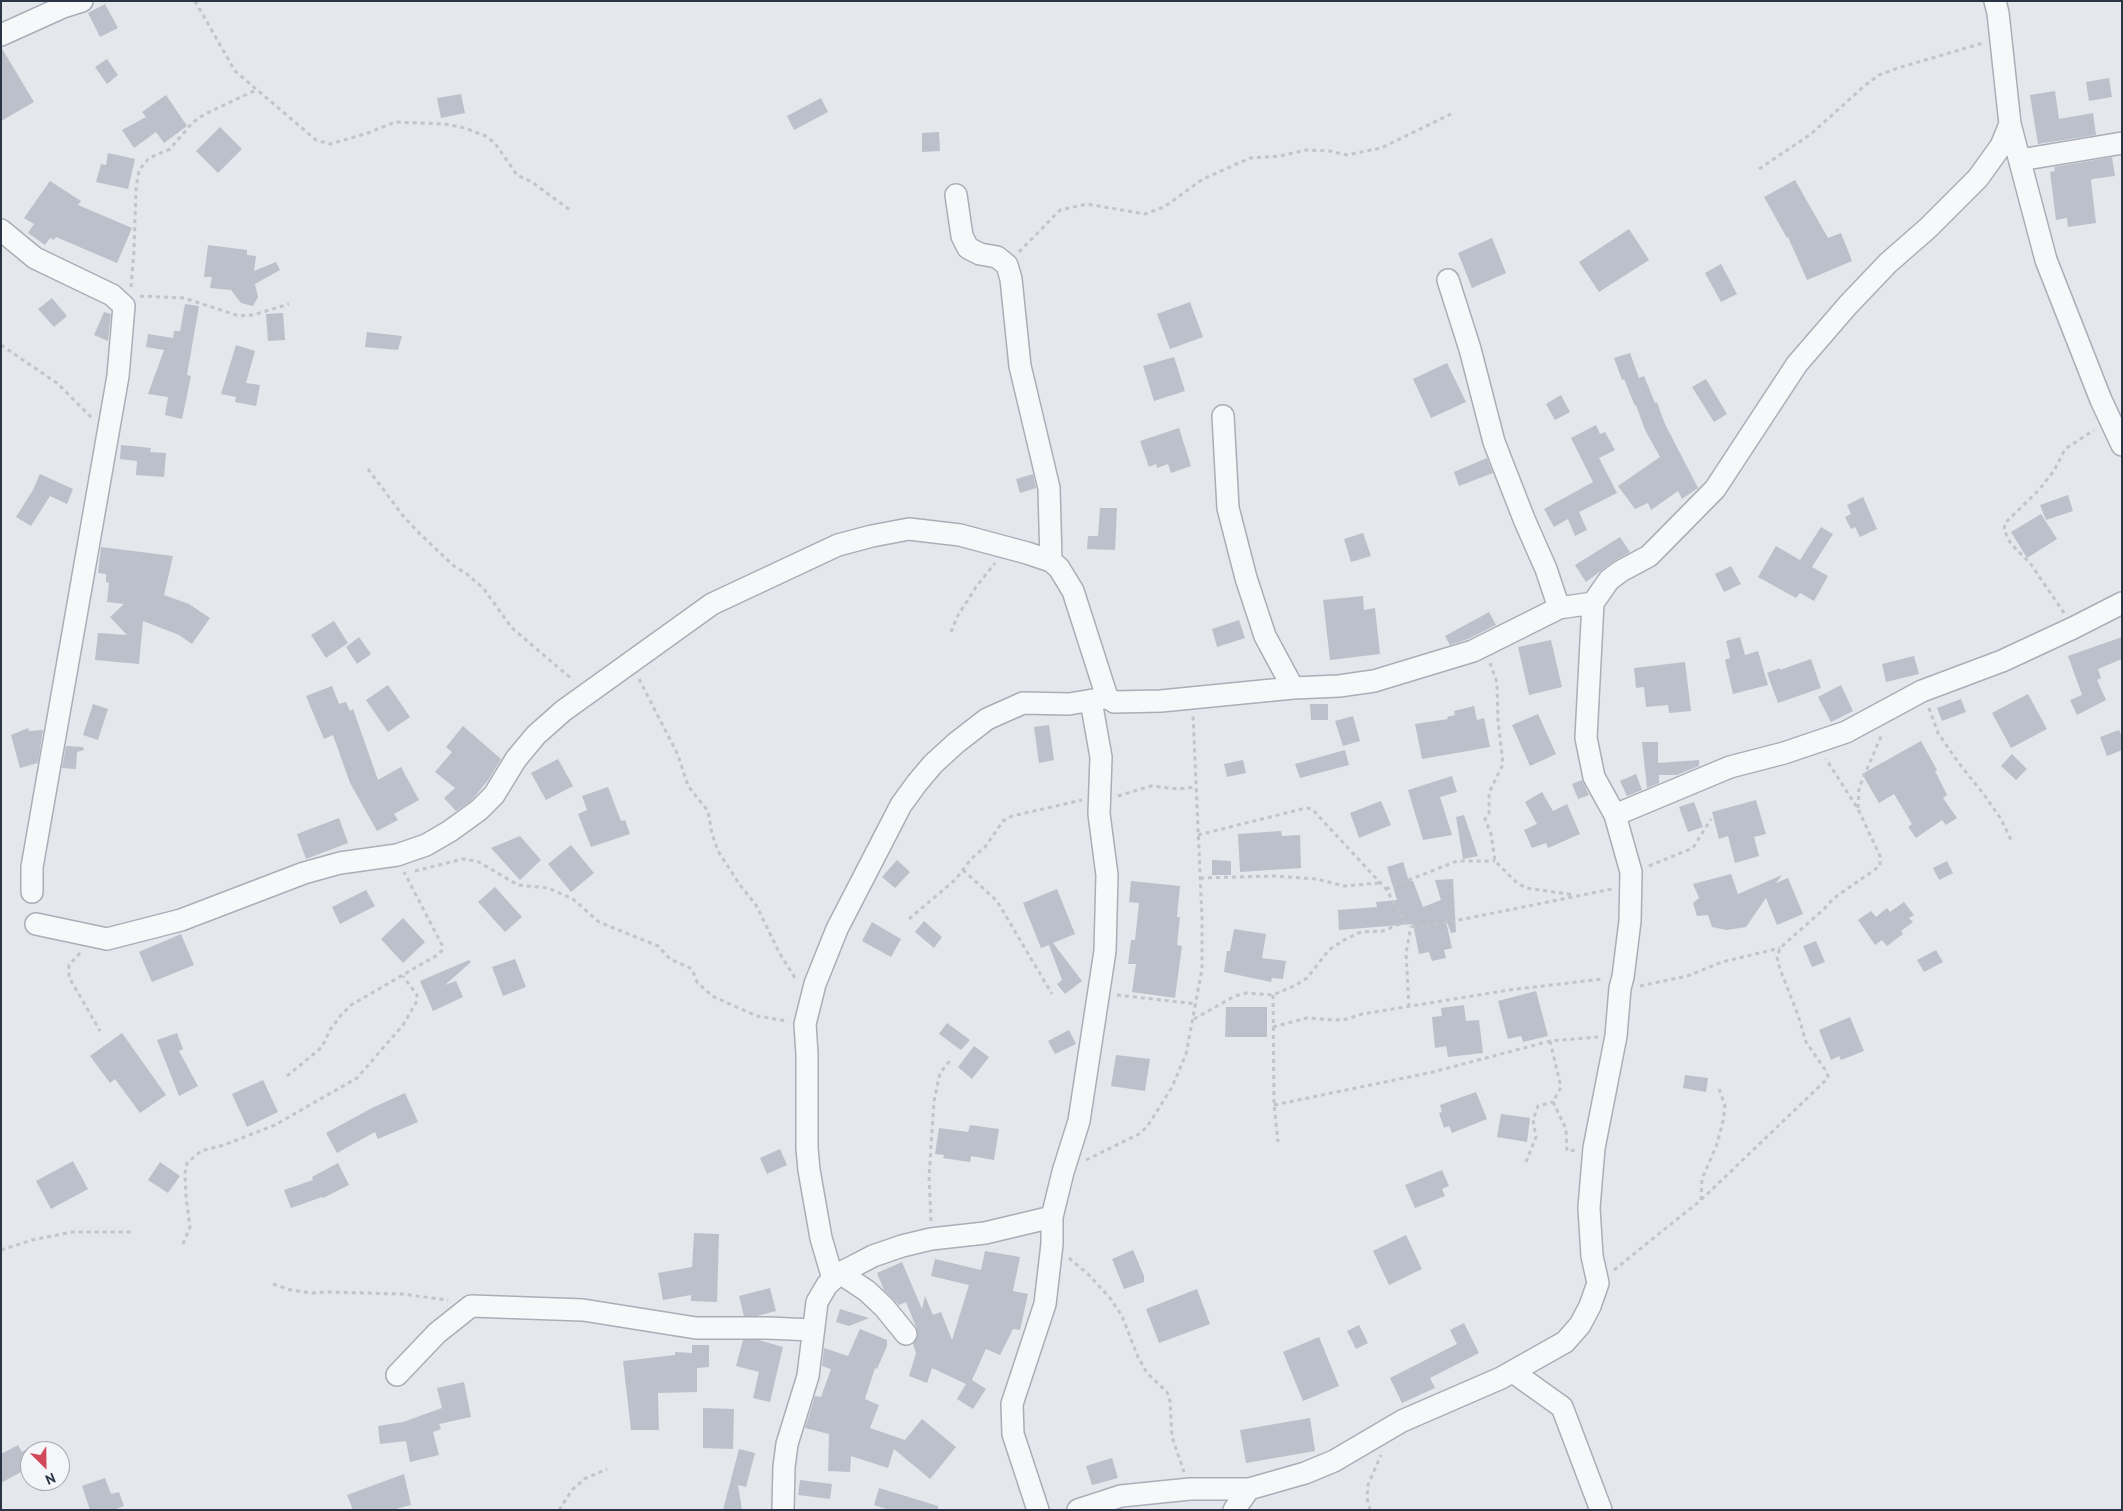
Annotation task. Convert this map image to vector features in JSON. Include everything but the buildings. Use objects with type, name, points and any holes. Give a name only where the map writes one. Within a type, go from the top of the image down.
[{"type":"street","points":[[1,36],[63,7],[82,1]]},
{"type":"street","points":[[1995,1],[2010,124],[2046,260],[2110,421],[2122,445]]},
{"type":"street","points":[[1078,1510],[1121,1496],[1190,1489],[1249,1489],[1305,1473],[1334,1461],[1389,1428],[1513,1372],[1565,1342],[1580,1325],[1590,1306],[1598,1283],[1592,1256],[1589,1208],[1594,1148],[1616,1036],[1621,982],[1630,921],[1631,878],[1615,815],[1594,777],[1586,738],[1593,603],[1609,580],[1621,571],[1649,556],[1715,489],[1798,364],[1848,304],[1888,263],[1928,228],[1978,178],[2001,146],[2010,124]]},
{"type":"street","points":[[2020,160],[2122,143]]},
{"type":"street","points":[[956,195],[962,236],[968,248],[980,254],[997,257],[1007,265],[1011,279],[1020,366],[1049,488],[1051,561]]},
{"type":"street","points":[[1,230],[36,258],[126,301],[118,376],[97,503],[84,567],[32,867],[32,892]]},
{"type":"street","points":[[1448,280],[1470,349],[1494,442],[1524,519],[1546,568],[1559,608]]},
{"type":"street","points":[[1223,416],[1228,508],[1246,578],[1266,636],[1293,688]]},
{"type":"street","points":[[36,924],[107,939],[181,920],[313,870],[340,863],[401,864],[426,844],[479,810],[494,795],[516,759],[536,735],[588,693],[712,604],[838,545],[909,529],[960,535],[1051,561],[1059,568],[1073,591],[1099,699],[1101,757],[1099,814],[1107,875],[1105,951],[1080,1121],[1063,1172],[1052,1217],[1052,1244],[1045,1304],[1012,1404],[1013,1434],[1038,1510]]},
{"type":"street","points":[[906,1334],[873,1296],[856,1282],[837,1276],[821,1238],[807,1148],[807,1054],[805,1024],[810,1000],[837,929],[906,798],[933,764],[973,729],[1000,711],[1023,703],[1069,704],[1099,699],[1117,702],[1192,698],[1293,688],[1339,686],[1374,680],[1482,647],[1559,608],[1593,603]]},
{"type":"street","points":[[1615,815],[1730,767],[1784,754],[1846,732],[1922,691],[1966,676],[2073,628],[2122,603]]},
{"type":"street","points":[[783,1510],[784,1467],[787,1444],[808,1376],[817,1302],[837,1276],[872,1256],[902,1246],[931,1239],[985,1233],[1052,1217]]},
{"type":"street","points":[[397,1374],[437,1332],[471,1306],[583,1310],[696,1328],[813,1330]]},
{"type":"street","points":[[1513,1372],[1562,1407],[1601,1510]]},
{"type":"street","points":[[1234,1510],[1249,1489]]},
{"type":"path","points":[[195,1],[234,70],[316,140],[330,144],[368,133],[395,122],[445,124],[466,128],[488,137],[497,146],[517,175],[532,182],[570,210]]},
{"type":"path","points":[[1759,169],[1811,134],[1863,87],[1880,76],[1898,68],[2001,38]]},
{"type":"path","points":[[256,90],[205,114],[193,122],[170,149],[148,158],[139,170],[136,189],[133,271],[126,301],[184,298],[239,316],[253,315],[290,304]]},
{"type":"path","points":[[1007,265],[1060,210],[1087,204],[1145,214],[1164,207],[1203,179],[1250,158],[1280,156],[1306,150],[1330,151],[1347,155],[1380,148],[1451,114]]},
{"type":"path","points":[[1,345],[57,383],[108,434]]},
{"type":"path","points":[[2073,628],[2030,563],[2010,544],[2004,530],[2006,523],[2039,490],[2055,468],[2065,449],[2110,421]]},
{"type":"path","points":[[368,469],[404,517],[454,566],[468,574],[484,589],[512,628],[588,693]]},
{"type":"path","points":[[951,632],[976,587],[1007,548]]},
{"type":"path","points":[[1482,647],[1497,684],[1498,720],[1503,764],[1489,793],[1489,813],[1485,819],[1491,834],[1495,861],[1516,882],[1526,888],[1576,896]]},
{"type":"path","points":[[630,663],[678,755],[688,786],[708,811],[712,834],[718,851],[740,885],[756,905],[780,954],[810,1000]]},
{"type":"path","points":[[1922,691],[1938,733],[1996,811],[2011,840]]},
{"type":"path","points":[[1063,1172],[1139,1134],[1153,1120],[1172,1087],[1186,1054],[1197,1004],[1202,969],[1192,698]]},
{"type":"path","points":[[1858,809],[1858,788],[1896,705]]},
{"type":"path","points":[[1273,1027],[1308,1018],[1336,1020],[1509,990],[1621,982],[1650,985],[1687,976],[1722,962],[1780,948],[1812,921],[1834,898],[1880,866],[1880,856],[1858,809],[1816,742]]},
{"type":"path","points":[[909,919],[956,879],[985,847],[1003,821],[1012,816],[1100,795],[1117,796],[1151,786],[1178,789],[1196,787]]},
{"type":"path","points":[[1198,836],[1308,808],[1318,814],[1386,889],[1405,922],[1411,926],[1422,927],[1603,892],[1693,848],[1710,819]]},
{"type":"path","points":[[287,1076],[322,1046],[336,1022],[351,1005],[439,954],[442,945],[401,864],[463,859],[477,861],[518,885],[548,888],[573,900],[599,922],[658,946],[670,959],[692,969],[697,982],[712,996],[757,1016],[805,1024]]},
{"type":"path","points":[[1386,889],[1457,861],[1495,861]]},
{"type":"path","points":[[963,870],[997,901],[1052,994]]},
{"type":"path","points":[[1200,878],[1273,876],[1317,879],[1344,886],[1380,883]]},
{"type":"path","points":[[1194,1019],[1235,996],[1247,993],[1273,995],[1307,978],[1328,950],[1344,940],[1361,932],[1383,931],[1405,922]]},
{"type":"path","points":[[1409,1007],[1406,953],[1411,926]]},
{"type":"path","points":[[100,1031],[69,977],[69,965],[81,951],[107,939]]},
{"type":"path","points":[[1598,1283],[1701,1200],[1826,1080],[1828,1076],[1806,1042],[1798,1014],[1780,969],[1777,957],[1780,948]]},
{"type":"path","points":[[183,1244],[190,1227],[186,1197],[185,1173],[187,1163],[201,1151],[224,1145],[275,1125],[357,1078],[403,1025],[417,1000],[417,995],[403,976]]},
{"type":"path","points":[[1100,985],[1119,996],[1197,1004]]},
{"type":"path","points":[[1273,995],[1274,1105],[1278,1142]]},
{"type":"path","points":[[1274,1105],[1433,1072],[1550,1041],[1616,1036]]},
{"type":"path","points":[[1526,1162],[1536,1137],[1533,1120],[1538,1106],[1553,1102],[1561,1087],[1550,1041]]},
{"type":"path","points":[[931,1239],[929,1177],[934,1100],[940,1074],[952,1058]]},
{"type":"path","points":[[1701,1200],[1702,1179],[1718,1144],[1723,1121],[1725,1106],[1718,1086]]},
{"type":"path","points":[[1553,1102],[1566,1129],[1567,1150],[1594,1148]]},
{"type":"path","points":[[1,1250],[32,1240],[72,1232],[132,1232]]},
{"type":"path","points":[[1052,1244],[1089,1275],[1110,1298],[1122,1316],[1138,1357],[1148,1373],[1167,1392],[1170,1401],[1172,1437],[1190,1489]]},
{"type":"path","points":[[273,1284],[311,1293],[401,1294],[456,1301],[471,1306]]},
{"type":"path","points":[[1370,1510],[1367,1498],[1368,1485],[1377,1467],[1389,1428]]},
{"type":"path","points":[[559,1510],[572,1490],[584,1479],[607,1469]]}]
